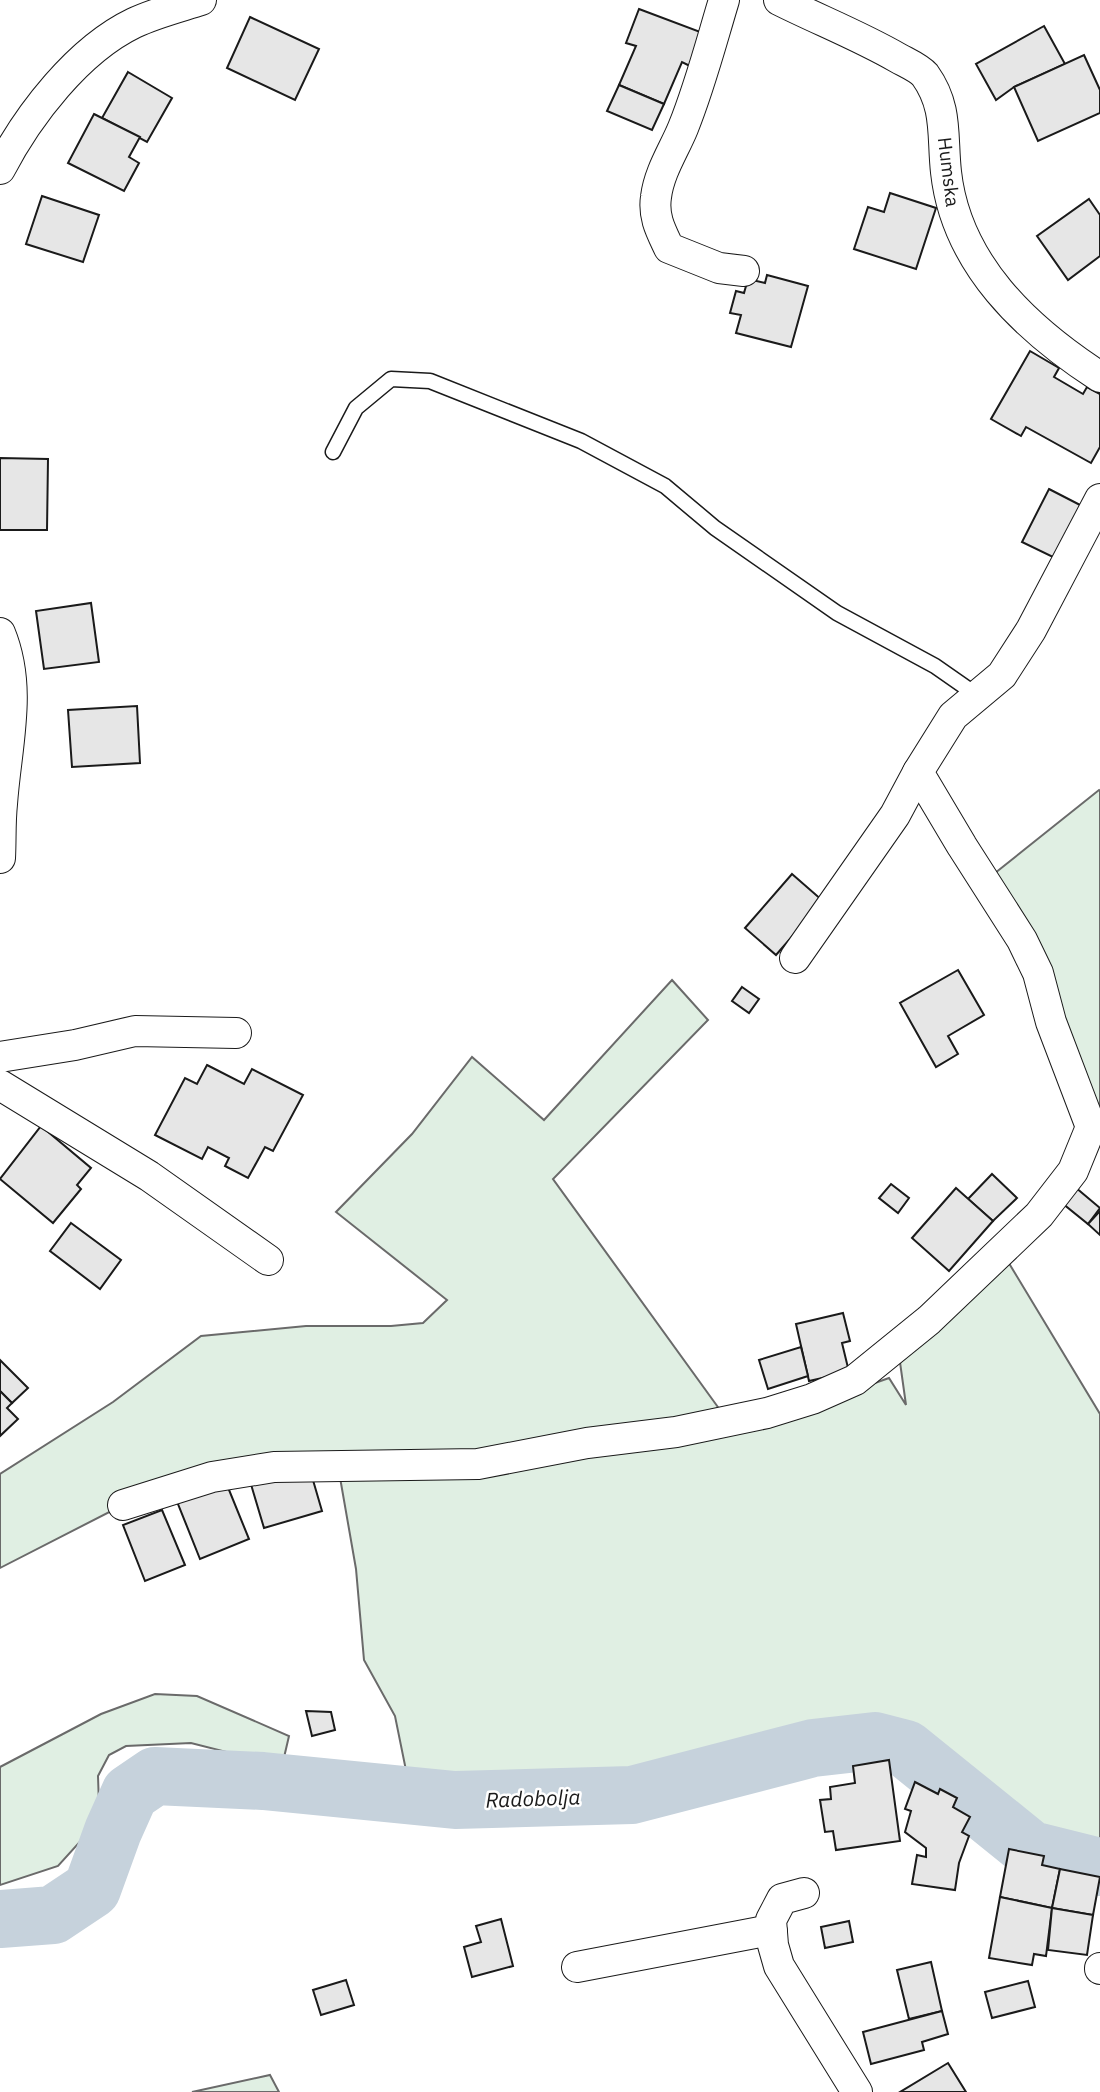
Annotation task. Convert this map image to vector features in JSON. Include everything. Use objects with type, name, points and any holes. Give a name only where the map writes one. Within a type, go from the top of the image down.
[{"type":"street","points":[[0,169],[12,145],[39,106],[88,54],[133,23],[201,0]]},
{"type":"street","points":[[724,0],[699,85],[666,165],[656,197],[656,221],[669,248],[719,268],[744,271]]},
{"type":"street","name":"Humska","points":[[779,0],[877,46],[923,73],[939,99],[946,173],[955,221],[974,256],[1005,299],[1032,325],[1065,354],[1100,377]]},
{"type":"street","points":[[795,958],[895,815],[953,716],[1002,675],[1031,630],[1100,499]]},
{"type":"street","points":[[0,633],[6,647],[7,703],[0,858]]},
{"type":"street","points":[[123,1505],[212,1477],[274,1467],[478,1464],[587,1443],[676,1432],[767,1413],[812,1399],[855,1380],[929,1320],[1040,1215],[1073,1171],[1095,1127],[1051,1022],[1038,973],[1023,940],[918,772]]},
{"type":"street","points":[[0,1057],[75,1045],[135,1031],[236,1033]]},
{"type":"street","points":[[0,1085],[149,1176],[268,1260]]},
{"type":"street","points":[[803,1893],[782,1899],[771,1920],[773,1945],[779,1966],[857,2092]]},
{"type":"street","points":[[577,1967],[760,1932],[772,1932]]},
{"type":"lane","points":[[334,452],[356,408],[391,379],[430,381],[580,441],[665,486],[715,527],[837,613],[935,666],[978,696]]},
{"type":"green space","points":[[1100,791],[1100,1128],[985,881]]},
{"type":"green space","points":[[672,980],[708,1020],[553,1179],[728,1421],[799,1410],[889,1378],[906,1405],[898,1348],[1004,1255],[1100,1414],[1100,1867],[1031,1850],[906,1749],[875,1741],[813,1748],[632,1795],[455,1800],[411,1795],[395,1716],[364,1660],[356,1569],[338,1466],[123,1505],[0,1568],[0,1474],[113,1402],[201,1336],[306,1326],[391,1326],[423,1323],[447,1300],[336,1212],[412,1134],[472,1057],[544,1120]]},
{"type":"green space","points":[[155,1694],[197,1696],[289,1736],[282,1766],[191,1743],[126,1746],[109,1755],[98,1776],[99,1805],[87,1834],[58,1866],[0,1885],[0,1767],[101,1714]]},
{"type":"green space","points":[[270,2075],[279,2092],[192,2092]]},
{"type":"building","points":[[639,9],[703,33],[690,66],[682,62],[664,104],[619,85],[636,46],[626,43]]},
{"type":"building","points":[[250,17],[319,49],[295,100],[227,68]]},
{"type":"building","points":[[1044,26],[1065,64],[1014,87],[996,100],[976,64]]},
{"type":"building","points":[[1084,55],[1100,90],[1100,113],[1038,141],[1014,87]]},
{"type":"building","points":[[128,72],[172,98],[147,142],[102,118]]},
{"type":"building","points":[[619,85],[664,104],[652,130],[607,111]]},
{"type":"building","points":[[94,114],[140,137],[129,157],[139,163],[124,191],[68,163]]},
{"type":"building","points":[[890,193],[936,208],[916,269],[854,249],[868,207],[884,212]]},
{"type":"building","points":[[42,196],[99,215],[83,262],[26,244]]},
{"type":"building","points":[[1089,199],[1100,215],[1100,256],[1068,280],[1037,236]]},
{"type":"building","points":[[767,275],[808,286],[791,347],[736,333],[741,315],[730,313],[736,291],[744,293],[748,279],[765,283]]},
{"type":"building","points":[[1030,351],[1059,368],[1054,377],[1083,394],[1087,387],[1100,394],[1100,447],[1091,463],[1026,427],[1021,436],[991,419]]},
{"type":"building","points":[[0,458],[48,459],[47,530],[0,530]]},
{"type":"building","points":[[1049,489],[1084,507],[1057,559],[1022,542]]},
{"type":"building","points":[[91,603],[99,662],[44,669],[36,611]]},
{"type":"building","points":[[137,706],[140,763],[72,767],[68,710]]},
{"type":"building","points":[[792,874],[823,901],[776,955],[745,928]]},
{"type":"building","points":[[958,970],[984,1015],[948,1036],[958,1054],[936,1067],[900,1003]]},
{"type":"building","points":[[742,987],[759,999],[749,1013],[732,1001]]},
{"type":"building","points":[[207,1065],[244,1084],[252,1069],[303,1095],[273,1151],[265,1147],[248,1178],[225,1166],[229,1158],[208,1147],[202,1159],[155,1135],[185,1078],[197,1084]]},
{"type":"building","points":[[41,1126],[91,1168],[77,1185],[81,1189],[53,1223],[0,1179]]},
{"type":"building","points":[[992,1174],[1017,1198],[993,1221],[968,1199]]},
{"type":"building","points":[[891,1184],[909,1198],[898,1213],[879,1198]]},
{"type":"building","points":[[1075,1187],[1100,1208],[1088,1224],[1062,1203]]},
{"type":"building","points":[[956,1188],[993,1221],[949,1271],[912,1238]]},
{"type":"building","points":[[1100,1211],[1100,1235],[1088,1224]]},
{"type":"building","points":[[71,1223],[121,1260],[100,1289],[50,1251]]},
{"type":"building","points":[[843,1313],[850,1341],[842,1343],[849,1372],[809,1381],[796,1324]]},
{"type":"building","points":[[801,1347],[808,1376],[768,1389],[759,1360]]},
{"type":"building","points":[[0,1360],[28,1388],[12,1403],[0,1391]]},
{"type":"building","points":[[0,1391],[12,1403],[7,1408],[18,1419],[0,1436]]},
{"type":"building","points":[[308,1463],[322,1511],[264,1528],[250,1481]]},
{"type":"building","points":[[225,1480],[249,1539],[200,1559],[176,1499]]},
{"type":"building","points":[[162,1510],[185,1565],[145,1581],[123,1525]]},
{"type":"building","points":[[306,1711],[331,1712],[335,1730],[312,1736]]},
{"type":"building","points":[[889,1760],[900,1841],[836,1850],[833,1831],[825,1832],[820,1800],[831,1799],[830,1787],[855,1783],[853,1766]]},
{"type":"building","points":[[915,1782],[938,1794],[940,1789],[957,1798],[953,1807],[970,1817],[962,1832],[969,1836],[959,1863],[955,1890],[912,1884],[917,1855],[926,1857],[926,1848],[905,1832],[911,1811],[905,1809]]},
{"type":"building","points":[[1009,1849],[1044,1856],[1042,1865],[1060,1869],[1052,1908],[1000,1897]]},
{"type":"building","points":[[1060,1869],[1100,1877],[1093,1915],[1052,1908]]},
{"type":"building","points":[[1000,1897],[1052,1908],[1046,1956],[1034,1954],[1032,1965],[989,1958]]},
{"type":"building","points":[[1052,1908],[1093,1915],[1087,1955],[1048,1950]]},
{"type":"building","points":[[501,1919],[513,1966],[472,1977],[464,1947],[481,1942],[476,1926]]},
{"type":"building","points":[[849,1921],[853,1942],[825,1948],[821,1927]]},
{"type":"building","points":[[931,1962],[942,2011],[909,2019],[897,1970]]},
{"type":"building","points":[[346,1980],[354,2005],[321,2015],[313,1990]]},
{"type":"building","points":[[1028,1981],[1035,2007],[992,2018],[985,1992]]},
{"type":"building","points":[[942,2011],[948,2034],[922,2042],[924,2050],[871,2064],[863,2032]]},
{"type":"building","points":[[948,2063],[966,2092],[900,2092]]},
{"type":"waterway","name":"Radobolja","points":[[0,1919],[53,1915],[92,1889],[130,1793],[155,1776],[263,1781],[455,1800],[632,1795],[813,1748],[875,1741],[906,1749],[1031,1850],[1100,1867]]}]
